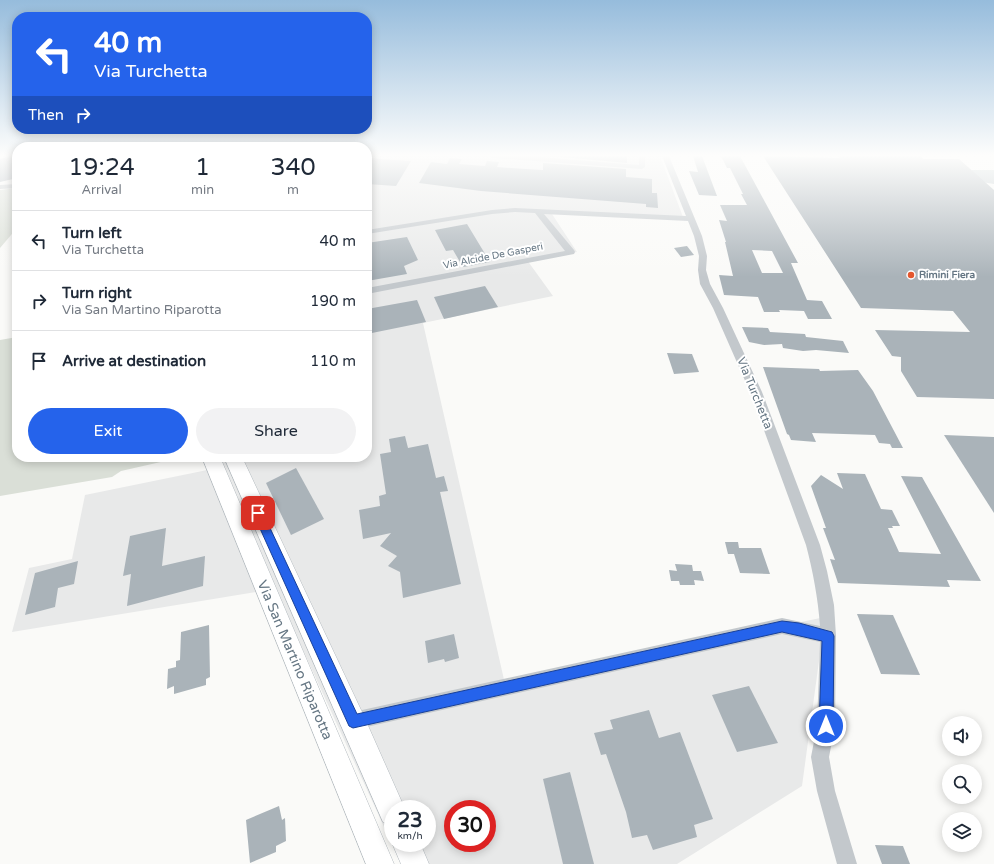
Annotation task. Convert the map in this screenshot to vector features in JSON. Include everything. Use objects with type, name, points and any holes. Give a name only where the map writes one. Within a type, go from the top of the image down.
[{"type":"street","name":"Via Turchetta","points":[[682,196],[698,236],[703,256],[702,270],[705,284],[718,308],[756,392],[813,545],[820,571],[826,606],[828,636],[826,726],[820,757],[826,791],[847,864]]},
{"type":"street","points":[[372,231],[492,212],[515,210],[691,219]]},
{"type":"street","name":"Via Alcide De Gasperi","points":[[372,290],[571,252],[537,211]]},
{"type":"street","name":"Via San Martino Riparotta","points":[[213,462],[380,864]]},
{"type":"street","name":"Via San Martino Riparotta","points":[[235,462],[388,800]]},
{"type":"street","points":[[353,721],[782,626],[828,636]]},
{"type":"street","points":[[410,852],[416,864]]},
{"type":"shaded area","points":[[0,196],[12,196],[12,234],[0,248]]},
{"type":"shaded area","points":[[372,196],[675,196],[683,217],[550,211],[577,252],[527,260],[553,296],[423,323],[505,684],[825,617],[802,786],[677,864],[401,864],[396,852],[436,852],[436,800],[384,800],[384,827],[275,589],[12,632],[29,568],[72,559],[85,495],[222,467],[220,462],[372,462]]},
{"type":"shaded area","points":[[12,338],[12,462],[161,462],[121,471],[112,477],[0,496],[0,340]]},
{"type":"building","points":[[549,196],[657,196],[658,208],[646,207],[646,204]]},
{"type":"building","points":[[742,196],[762,196],[798,263],[791,263],[807,300],[822,301],[832,319],[808,319],[804,311],[779,310],[780,312],[764,312],[758,297],[724,295],[719,275],[733,276],[726,242],[719,220],[727,221],[720,205],[747,205]],"holes":[[[752,250],[772,251],[783,273],[762,273]]]},
{"type":"building","name":"Rimini Fiera","points":[[789,196],[994,196],[994,399],[917,397],[901,371],[901,357],[892,356],[875,330],[970,332],[953,311],[861,308]]},
{"type":"building","points":[[467,224],[490,262],[463,267],[453,250],[446,251],[435,230]]},
{"type":"building","points":[[407,237],[418,260],[404,266],[407,274],[372,280],[372,242]]},
{"type":"building","points":[[687,246],[694,255],[681,257],[674,248]]},
{"type":"building","points":[[485,286],[498,307],[444,319],[434,297]]},
{"type":"building","points":[[417,300],[426,322],[372,333],[372,308]]},
{"type":"building","points":[[742,327],[768,328],[770,332],[805,334],[806,337],[843,341],[849,353],[816,350],[803,351],[783,348],[782,344],[764,345],[749,342]]},
{"type":"building","points":[[667,353],[692,354],[699,372],[674,374]]},
{"type":"building","points":[[763,367],[819,369],[820,371],[858,370],[873,391],[903,448],[892,448],[890,444],[879,443],[875,435],[812,433],[816,442],[791,440],[787,434]]},
{"type":"building","points":[[944,435],[994,437],[994,513]]},
{"type":"building","points":[[405,436],[408,448],[428,444],[436,478],[444,476],[448,491],[440,492],[461,584],[403,598],[400,572],[388,566],[397,556],[380,546],[391,533],[363,539],[359,510],[380,506],[379,496],[386,494],[380,454],[391,452],[389,439]]},
{"type":"building","points":[[296,468],[324,519],[291,535],[266,483]]},
{"type":"building","points":[[837,473],[865,474],[881,509],[892,510],[900,526],[892,526],[893,528],[888,528],[899,552],[941,554],[901,476],[922,477],[981,581],[947,580],[950,587],[838,583],[830,559],[835,560],[823,528],[826,528],[811,486],[821,475],[843,489]]},
{"type":"building","points":[[166,528],[162,566],[205,556],[203,586],[127,606],[131,574],[123,576],[130,536]]},
{"type":"building","points":[[725,542],[738,542],[739,548],[761,548],[770,574],[740,573],[734,554],[728,554]]},
{"type":"building","points":[[78,561],[74,584],[58,588],[55,607],[25,615],[35,573]]},
{"type":"building","points":[[675,564],[692,565],[693,571],[701,571],[704,581],[694,580],[695,585],[680,585],[679,581],[671,581],[669,570],[677,571]]},
{"type":"building","points":[[857,614],[893,615],[920,675],[881,674]]},
{"type":"building","points":[[209,625],[210,677],[206,679],[206,685],[174,694],[174,686],[167,689],[168,669],[176,667],[176,661],[180,660],[181,632]]},
{"type":"building","points":[[454,634],[459,658],[445,662],[444,659],[428,663],[425,641]]},
{"type":"building","points":[[749,686],[778,743],[737,752],[712,695]]},
{"type":"building","points":[[649,710],[659,738],[680,732],[713,819],[694,825],[697,837],[653,850],[647,835],[632,838],[626,812],[606,754],[601,755],[594,733],[613,729],[610,720]]},
{"type":"building","points":[[570,772],[594,864],[563,864],[543,779]]},
{"type":"building","points":[[279,806],[282,820],[285,818],[286,841],[276,846],[276,852],[250,863],[246,820]]},
{"type":"building","points":[[875,845],[903,846],[910,864],[882,864]]},
{"type":"place","name":"Rimini Fiera","points":[[911,275]]},
{"type":"route","points":[[258,513],[353,721],[782,626],[828,636],[826,726]]}]
